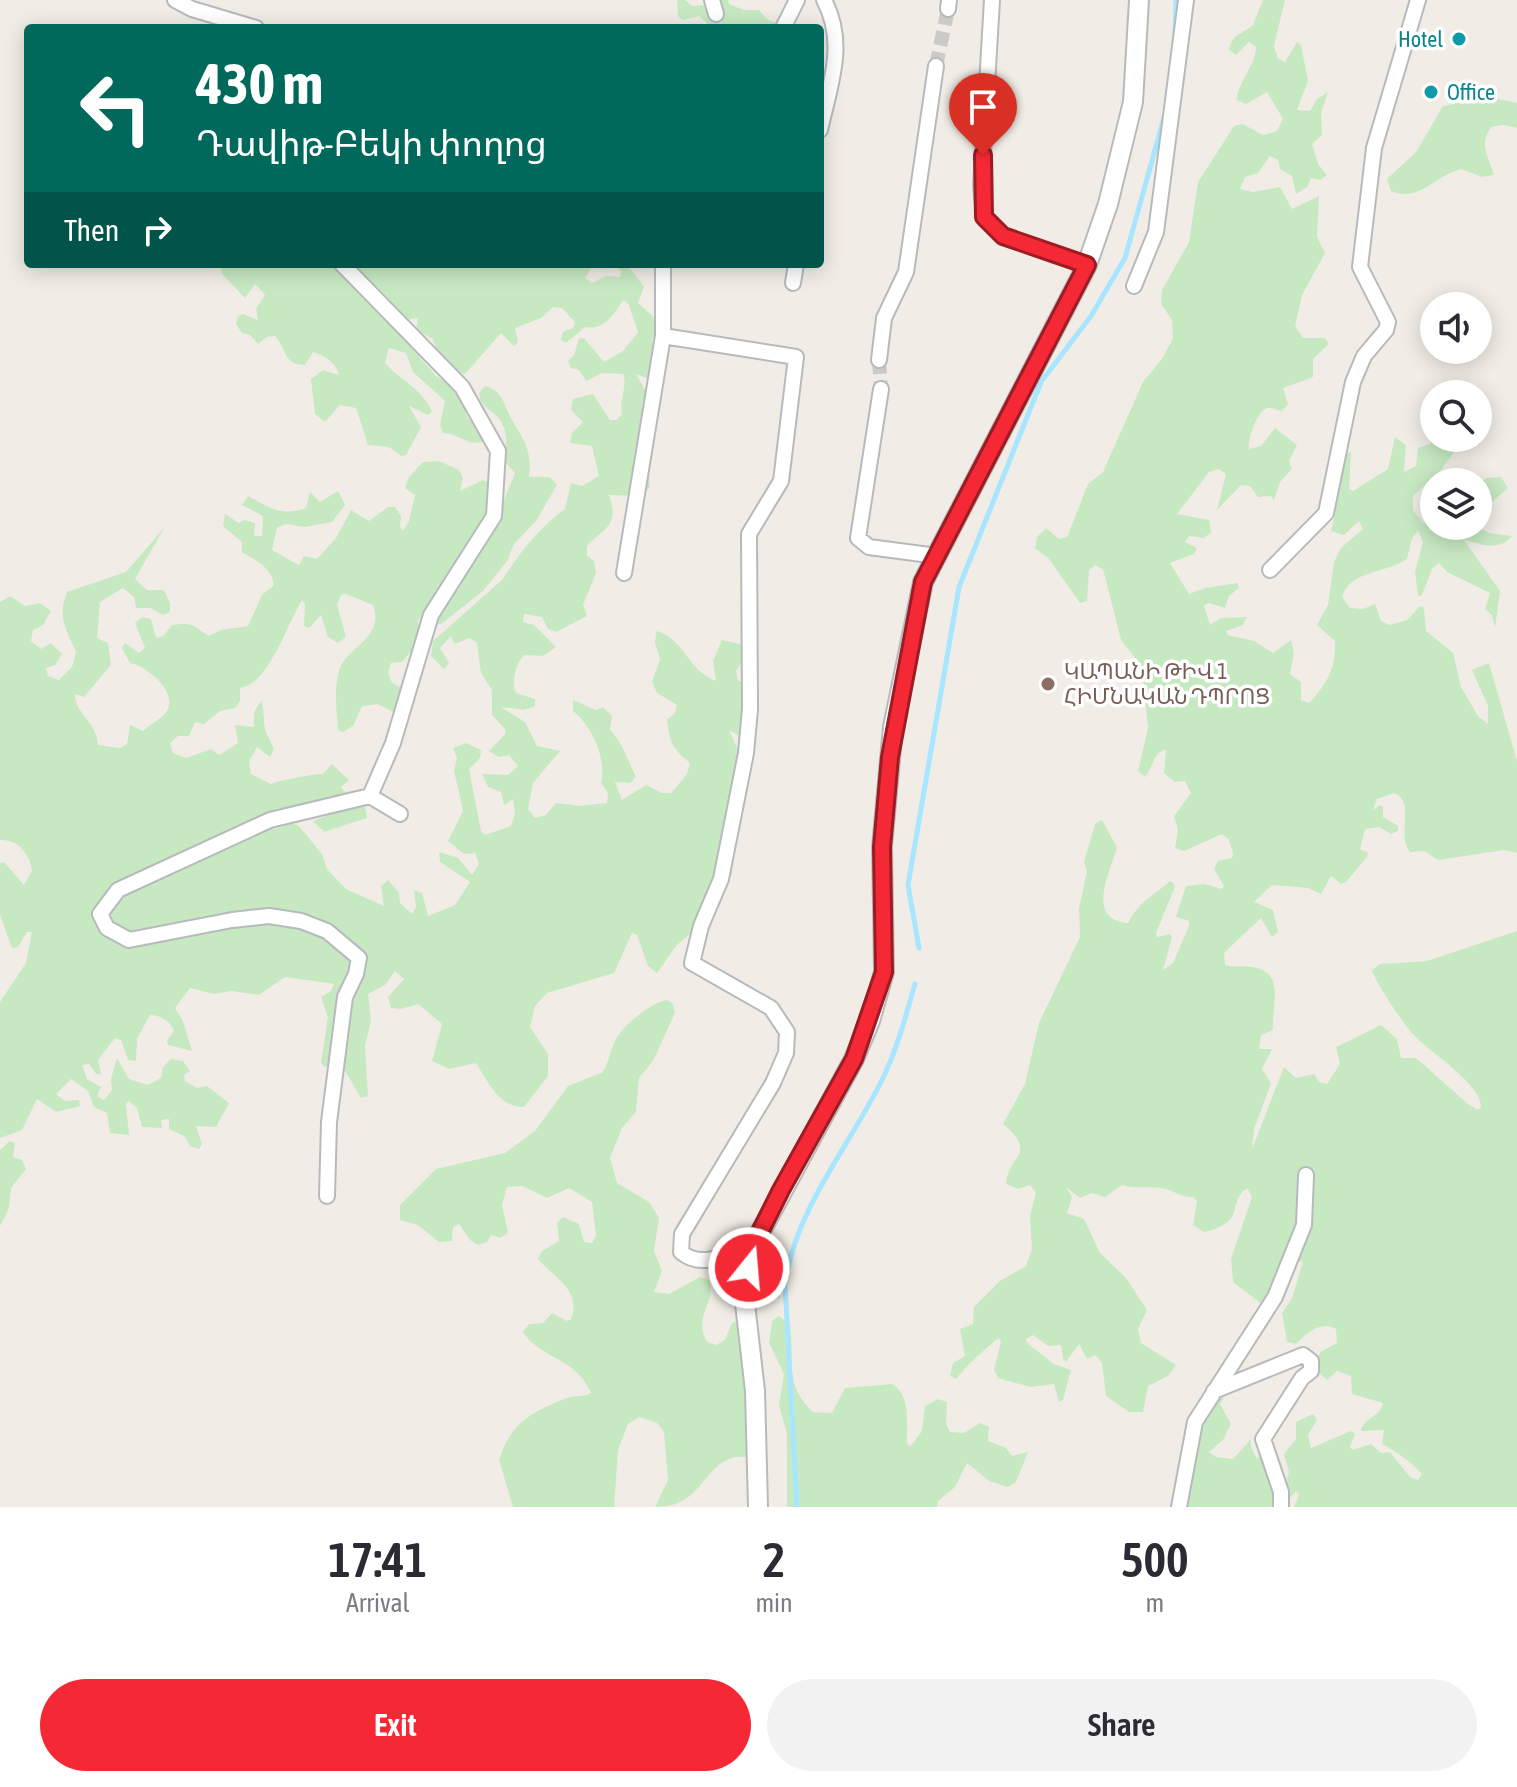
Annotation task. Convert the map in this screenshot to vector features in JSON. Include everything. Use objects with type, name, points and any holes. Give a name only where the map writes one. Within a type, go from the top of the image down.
[{"type":"street","points":[[175,0],[192,9],[243,24]]},
{"type":"street","points":[[786,24],[797,0]]},
{"type":"street","points":[[824,0],[835,22],[836,59],[824,112]]},
{"type":"street","points":[[992,0],[981,186],[984,217],[1003,236],[1087,265]]},
{"type":"street","points":[[758,1507],[755,1391],[744,1295],[755,1242],[854,1059],[884,972],[882,847],[893,727],[923,582],[1087,265],[1108,204],[1133,102],[1139,0]]},
{"type":"street","points":[[1134,286],[1156,232],[1186,0]]},
{"type":"street","points":[[1270,570],[1326,513],[1353,382],[1364,356],[1386,330],[1388,322],[1360,267],[1374,148],[1418,0]]},
{"type":"street","points":[[879,360],[884,318],[906,272],[936,66]]},
{"type":"street","points":[[346,268],[462,387],[498,451],[494,516],[431,615],[426,638],[413,666],[393,743],[370,796]]},
{"type":"street","points":[[624,573],[663,336],[663,268]]},
{"type":"street","points":[[793,283],[795,268]]},
{"type":"street","points":[[663,336],[796,357],[781,481],[749,534],[750,709],[746,753],[721,879],[701,926],[692,963],[771,1008],[787,1032],[786,1053],[773,1083],[682,1234],[681,1252],[691,1261],[703,1262],[755,1242]]},
{"type":"street","points":[[881,389],[858,538],[869,547],[937,556]]},
{"type":"street","points":[[327,1196],[328,1133],[345,997],[356,974],[359,958],[327,931],[301,921],[269,916],[232,920],[129,940],[107,928],[100,914],[118,890],[270,820],[370,796],[400,814]]},
{"type":"street","points":[[1179,1507],[1195,1422],[1275,1297],[1304,1225],[1306,1175]]},
{"type":"street","points":[[1214,1391],[1303,1355],[1311,1361],[1311,1371],[1302,1378],[1263,1439],[1281,1492],[1281,1507]]},
{"type":"green space","points":[[677,0],[685,0],[692,6],[706,5],[708,0],[728,0],[729,4],[744,10],[759,10],[767,19],[778,24],[707,24],[699,16],[683,20],[678,16]]},
{"type":"green space","points":[[1263,0],[1285,0],[1274,46],[1278,59],[1285,62],[1297,42],[1301,45],[1308,81],[1297,110],[1310,111],[1317,99],[1328,92],[1321,113],[1322,135],[1312,144],[1318,164],[1327,175],[1320,180],[1311,178],[1307,187],[1296,194],[1292,176],[1280,169],[1278,160],[1270,156],[1258,173],[1245,177],[1240,189],[1253,192],[1280,187],[1292,209],[1319,196],[1317,237],[1325,253],[1302,295],[1295,326],[1303,338],[1325,338],[1329,344],[1313,359],[1313,377],[1283,388],[1288,404],[1282,411],[1265,409],[1257,418],[1252,432],[1249,449],[1261,446],[1275,428],[1297,445],[1289,461],[1292,469],[1280,482],[1274,500],[1271,496],[1258,497],[1250,486],[1241,485],[1217,510],[1226,474],[1218,469],[1209,472],[1177,514],[1209,520],[1211,533],[1203,538],[1189,536],[1185,542],[1197,548],[1194,554],[1170,563],[1189,594],[1238,583],[1239,588],[1229,596],[1225,608],[1208,603],[1204,606],[1210,625],[1221,618],[1247,617],[1243,625],[1226,631],[1228,635],[1254,641],[1273,653],[1291,640],[1294,653],[1290,674],[1301,682],[1301,700],[1309,703],[1325,682],[1334,659],[1335,641],[1317,625],[1328,605],[1334,562],[1341,548],[1363,529],[1359,521],[1344,535],[1331,531],[1336,508],[1331,495],[1345,454],[1351,452],[1349,489],[1353,491],[1388,469],[1395,437],[1406,445],[1404,472],[1416,466],[1418,448],[1420,452],[1454,452],[1442,468],[1420,468],[1420,490],[1413,496],[1413,510],[1420,519],[1420,535],[1418,531],[1412,538],[1407,559],[1360,577],[1346,588],[1342,597],[1350,608],[1363,609],[1375,604],[1381,621],[1389,625],[1407,620],[1420,606],[1424,608],[1426,631],[1453,653],[1461,687],[1478,716],[1488,724],[1488,706],[1472,670],[1489,663],[1517,761],[1517,853],[1504,850],[1438,860],[1424,851],[1410,852],[1405,837],[1404,803],[1394,793],[1377,799],[1373,810],[1380,805],[1383,807],[1383,817],[1398,826],[1398,831],[1391,834],[1379,827],[1365,829],[1360,849],[1368,853],[1367,857],[1346,882],[1341,884],[1331,876],[1321,894],[1308,888],[1272,885],[1254,902],[1273,910],[1278,932],[1272,937],[1261,918],[1224,953],[1225,965],[1251,967],[1269,975],[1275,991],[1273,1030],[1261,1035],[1259,1049],[1272,1049],[1262,1069],[1271,1083],[1254,1129],[1252,1149],[1284,1067],[1296,1078],[1314,1074],[1319,1082],[1327,1084],[1340,1064],[1336,1047],[1381,1025],[1397,1039],[1401,1058],[1416,1058],[1468,1104],[1477,1110],[1481,1108],[1479,1098],[1464,1078],[1411,1032],[1383,992],[1372,970],[1380,964],[1427,961],[1517,931],[1517,1507],[1294,1507],[1299,1495],[1296,1491],[1285,1504],[1284,1489],[1289,1472],[1284,1454],[1296,1439],[1296,1422],[1313,1414],[1317,1420],[1308,1435],[1311,1448],[1351,1431],[1355,1434],[1350,1447],[1353,1450],[1371,1444],[1381,1453],[1390,1452],[1410,1477],[1418,1480],[1422,1474],[1382,1444],[1384,1430],[1361,1431],[1383,1403],[1352,1394],[1351,1376],[1337,1371],[1327,1380],[1315,1369],[1320,1352],[1337,1343],[1336,1329],[1320,1327],[1296,1344],[1287,1342],[1282,1313],[1292,1298],[1303,1262],[1295,1260],[1263,1305],[1233,1282],[1231,1259],[1252,1197],[1247,1188],[1241,1194],[1231,1218],[1218,1228],[1204,1232],[1193,1225],[1197,1201],[1194,1197],[1162,1188],[1122,1185],[1105,1197],[1092,1193],[1080,1198],[1066,1187],[1072,1197],[1067,1213],[1084,1219],[1100,1253],[1126,1278],[1147,1310],[1138,1329],[1141,1343],[1176,1365],[1168,1376],[1148,1386],[1143,1412],[1129,1412],[1106,1396],[1102,1363],[1096,1355],[1087,1359],[1079,1344],[1066,1362],[1061,1345],[1048,1346],[1033,1335],[1026,1339],[1027,1343],[1054,1364],[1071,1370],[1063,1400],[1059,1402],[1054,1384],[1030,1387],[998,1378],[994,1370],[1001,1341],[998,1338],[956,1379],[950,1376],[953,1363],[965,1356],[960,1329],[973,1324],[974,1307],[1000,1281],[1026,1266],[1032,1249],[1030,1216],[1036,1192],[1030,1185],[1018,1189],[1006,1184],[1020,1149],[1014,1134],[1003,1124],[1025,1084],[1039,1023],[1080,937],[1079,908],[1087,872],[1084,862],[1095,824],[1102,820],[1117,847],[1104,892],[1107,913],[1115,920],[1128,923],[1142,904],[1170,881],[1175,887],[1156,933],[1157,937],[1170,934],[1172,937],[1163,970],[1173,963],[1189,926],[1189,921],[1176,917],[1186,886],[1204,884],[1222,889],[1224,886],[1214,869],[1218,861],[1232,858],[1229,840],[1222,834],[1184,851],[1175,848],[1178,830],[1174,816],[1191,793],[1185,781],[1175,782],[1164,773],[1166,750],[1158,754],[1145,777],[1138,771],[1148,728],[1142,667],[1121,640],[1103,569],[1095,565],[1089,570],[1087,601],[1080,603],[1049,559],[1035,548],[1037,537],[1046,528],[1059,539],[1067,537],[1088,484],[1103,472],[1143,382],[1162,359],[1173,338],[1172,320],[1161,304],[1162,290],[1189,242],[1198,182],[1234,126],[1243,124],[1263,135],[1277,131],[1283,119],[1267,92],[1246,104],[1237,100],[1256,47],[1249,42],[1236,55],[1229,50],[1230,45],[1235,37],[1253,25]]},
{"type":"green space","points":[[1489,97],[1517,103],[1517,128],[1503,125],[1491,127],[1485,140],[1494,175],[1482,177],[1461,169],[1410,194],[1391,191],[1387,179],[1416,152],[1443,106]]},
{"type":"green space","points":[[221,268],[591,268],[585,278],[592,283],[606,276],[620,277],[618,268],[630,268],[644,287],[638,303],[655,319],[652,341],[665,369],[663,374],[652,380],[636,374],[654,406],[657,421],[648,469],[650,487],[641,496],[609,495],[613,514],[611,521],[587,546],[587,556],[594,561],[596,573],[583,605],[587,616],[556,632],[548,629],[542,617],[524,614],[523,622],[534,625],[556,647],[543,656],[524,655],[517,668],[514,678],[516,693],[535,699],[535,706],[524,710],[501,707],[525,722],[537,746],[560,751],[533,783],[528,809],[535,818],[546,815],[556,803],[579,806],[607,803],[608,793],[601,783],[600,754],[592,734],[573,711],[573,700],[596,710],[603,707],[612,716],[610,730],[622,746],[636,777],[630,783],[615,782],[622,800],[646,785],[662,793],[671,793],[687,774],[690,763],[676,750],[669,735],[667,720],[675,713],[677,705],[657,693],[652,682],[660,659],[655,643],[656,631],[673,640],[699,670],[716,681],[713,661],[722,640],[752,647],[736,671],[738,681],[747,682],[741,737],[729,730],[744,763],[727,811],[732,874],[701,912],[692,932],[676,946],[657,973],[648,966],[637,935],[632,933],[614,973],[547,993],[535,1006],[530,1027],[548,1054],[548,1076],[524,1107],[501,1098],[476,1063],[449,1069],[432,1061],[442,1024],[418,1004],[401,1009],[391,1008],[388,997],[404,979],[395,971],[385,985],[368,994],[371,1021],[365,1046],[368,1096],[361,1098],[343,1067],[334,1063],[325,1067],[321,1063],[328,1017],[321,997],[331,991],[334,984],[285,977],[259,995],[231,991],[214,994],[190,988],[175,1008],[183,1021],[192,1051],[168,1045],[173,1027],[165,1019],[150,1015],[137,1039],[136,1061],[128,1060],[121,1040],[115,1038],[98,1060],[101,1074],[96,1074],[89,1064],[82,1065],[87,1079],[101,1087],[97,1096],[104,1100],[112,1090],[111,1079],[117,1058],[129,1079],[148,1085],[161,1078],[163,1067],[171,1059],[183,1061],[190,1071],[184,1075],[185,1081],[197,1088],[207,1086],[229,1103],[216,1127],[196,1126],[202,1144],[199,1149],[190,1146],[184,1136],[169,1129],[169,1119],[161,1120],[162,1128],[142,1127],[137,1108],[129,1101],[126,1104],[129,1135],[110,1133],[107,1113],[94,1107],[88,1091],[71,1079],[56,1094],[65,1101],[79,1100],[80,1106],[56,1112],[37,1099],[22,1130],[0,1138],[0,1002],[26,963],[32,932],[27,932],[18,947],[12,948],[0,915],[0,863],[4,862],[24,885],[32,871],[29,859],[18,845],[0,840],[0,602],[10,596],[25,606],[40,603],[51,611],[43,625],[33,630],[31,641],[41,649],[51,643],[62,654],[55,665],[46,668],[48,676],[59,680],[72,667],[76,652],[63,616],[67,592],[126,572],[164,528],[135,579],[147,590],[164,590],[170,612],[163,615],[150,608],[136,608],[134,597],[123,588],[100,602],[97,638],[108,643],[111,665],[84,697],[75,694],[98,745],[120,748],[127,744],[130,725],[143,731],[163,715],[169,702],[158,680],[130,663],[122,648],[125,643],[139,653],[145,648],[135,623],[142,617],[151,619],[156,638],[163,636],[172,625],[196,627],[209,636],[221,630],[248,626],[262,595],[274,585],[266,569],[242,552],[242,542],[223,526],[225,514],[239,523],[244,520],[255,523],[254,536],[262,536],[263,516],[242,505],[248,496],[275,510],[297,511],[306,508],[310,492],[320,502],[338,491],[345,505],[332,522],[305,527],[285,524],[277,528],[272,550],[299,565],[304,556],[317,559],[336,538],[351,510],[369,521],[388,507],[395,507],[401,516],[400,527],[403,531],[409,521],[415,495],[405,488],[409,477],[423,462],[439,461],[459,470],[463,478],[460,491],[483,480],[488,482],[493,527],[515,473],[505,462],[506,437],[502,423],[480,398],[479,393],[485,386],[496,391],[526,446],[530,460],[529,477],[550,477],[557,485],[536,521],[514,544],[507,561],[483,591],[441,624],[436,625],[438,614],[418,620],[420,641],[402,662],[391,663],[388,673],[392,683],[407,690],[403,709],[393,712],[378,704],[362,706],[353,726],[343,732],[338,730],[338,675],[344,660],[374,625],[373,605],[346,594],[341,595],[337,605],[346,637],[338,643],[328,637],[321,615],[309,628],[304,626],[305,604],[302,600],[268,665],[260,676],[240,688],[240,701],[235,708],[220,711],[204,724],[195,722],[189,736],[178,736],[170,743],[173,753],[186,758],[211,749],[219,755],[238,743],[235,725],[254,727],[254,712],[262,700],[265,730],[274,749],[270,757],[257,747],[249,762],[251,774],[271,784],[323,774],[332,764],[349,780],[341,787],[345,792],[362,790],[367,818],[324,832],[313,821],[338,811],[338,803],[289,811],[279,808],[260,815],[258,819],[275,829],[292,823],[299,826],[322,854],[327,869],[346,889],[384,906],[381,886],[388,880],[399,893],[400,903],[412,914],[416,907],[414,890],[422,893],[428,916],[455,905],[470,882],[440,862],[439,852],[458,858],[472,875],[479,864],[475,853],[464,854],[448,841],[463,811],[454,771],[457,758],[453,748],[466,743],[481,750],[480,758],[469,769],[481,831],[485,835],[511,826],[515,813],[513,799],[504,805],[501,792],[488,787],[482,774],[508,775],[518,766],[509,755],[498,757],[489,751],[505,734],[505,729],[492,715],[492,690],[481,673],[477,643],[470,638],[454,644],[451,636],[440,648],[449,663],[444,669],[431,656],[433,641],[503,579],[531,541],[565,509],[571,483],[582,486],[599,476],[592,446],[570,443],[572,433],[583,422],[571,410],[573,399],[593,394],[610,420],[617,420],[622,414],[623,374],[602,373],[586,381],[579,370],[571,368],[568,361],[574,355],[579,339],[584,338],[604,362],[623,351],[638,332],[628,303],[623,300],[603,324],[585,327],[566,343],[561,340],[563,332],[573,328],[575,322],[562,308],[553,307],[541,318],[515,328],[518,342],[514,346],[501,333],[465,374],[453,371],[436,350],[433,339],[416,330],[418,318],[405,320],[414,351],[436,376],[460,391],[467,417],[483,433],[484,441],[474,443],[443,433],[440,425],[445,401],[413,372],[406,353],[389,348],[385,363],[417,391],[432,412],[428,415],[409,406],[421,427],[406,455],[401,456],[389,447],[368,445],[356,408],[340,405],[325,422],[315,414],[311,379],[323,370],[339,375],[335,366],[313,352],[305,365],[298,364],[289,359],[275,336],[267,337],[258,344],[250,335],[242,333],[236,324],[238,316],[243,314],[258,320],[256,309],[265,295],[255,284],[245,298],[222,274]]},
{"type":"green space","points":[[1501,477],[1508,488],[1492,502],[1492,478]]},
{"type":"green space","points":[[1492,533],[1512,536],[1501,544],[1483,545],[1464,540],[1492,540]]},
{"type":"green space","points":[[1464,540],[1500,591],[1495,628],[1492,615],[1485,609],[1490,593],[1447,572],[1439,563],[1432,569],[1422,595],[1418,596],[1415,572],[1423,542]]},
{"type":"green space","points":[[667,1000],[673,1004],[675,1013],[653,1061],[639,1078],[636,1112],[622,1128],[610,1158],[617,1183],[649,1202],[659,1218],[654,1251],[662,1271],[654,1292],[669,1294],[700,1277],[709,1280],[710,1294],[702,1324],[707,1342],[716,1345],[725,1340],[732,1323],[739,1320],[745,1337],[751,1457],[734,1457],[722,1463],[682,1501],[655,1507],[668,1480],[664,1432],[657,1423],[639,1417],[628,1424],[618,1450],[614,1507],[513,1507],[499,1460],[510,1436],[525,1420],[543,1408],[591,1393],[576,1372],[539,1348],[523,1332],[529,1324],[543,1323],[552,1313],[567,1321],[571,1319],[573,1300],[570,1292],[538,1259],[542,1251],[559,1241],[557,1223],[563,1217],[579,1224],[584,1242],[592,1243],[596,1235],[592,1202],[569,1188],[547,1198],[522,1186],[507,1187],[502,1205],[508,1233],[500,1238],[491,1235],[487,1242],[478,1245],[470,1240],[459,1224],[453,1227],[452,1241],[439,1242],[418,1225],[400,1220],[400,1205],[436,1169],[505,1153],[535,1131],[568,1086],[603,1072],[615,1041],[630,1022],[653,1005]]},
{"type":"green space","points":[[10,1141],[15,1143],[13,1157],[22,1160],[26,1169],[11,1188],[9,1208],[0,1226],[0,1150]]},
{"type":"green space","points":[[779,1316],[790,1325],[792,1371],[797,1392],[813,1412],[832,1413],[845,1388],[892,1384],[903,1396],[907,1444],[911,1446],[922,1431],[925,1406],[938,1399],[947,1402],[946,1424],[950,1432],[964,1433],[980,1423],[989,1427],[988,1441],[1006,1448],[1012,1456],[1028,1452],[1016,1482],[1008,1487],[989,1481],[967,1463],[955,1487],[938,1501],[937,1507],[787,1507],[787,1434],[779,1405],[784,1374],[769,1343],[772,1321]]},
{"type":"green space","points":[[1213,1395],[1224,1398],[1220,1404],[1231,1424],[1223,1440],[1209,1452],[1216,1457],[1233,1459],[1251,1439],[1257,1459],[1263,1452],[1283,1507],[1179,1507],[1178,1472]]},
{"type":"waterway","points":[[1175,37],[1176,0]]},
{"type":"waterway","points":[[919,948],[908,885],[959,587],[1041,382],[1091,316],[1125,258],[1165,114]]},
{"type":"waterway","points":[[797,1507],[785,1284],[791,1256],[812,1203],[883,1078],[915,984]]},
{"type":"tunnel","points":[[936,66],[948,9]]},
{"type":"tunnel","points":[[879,360],[881,389]]},
{"type":"place","name":"Hotel","points":[[1459,39]]},
{"type":"place","name":"Office","points":[[1431,92]]},
{"type":"place","name":"ԿԱՊԱՆԻ ԹԻՎ 1 ՀԻՄՆԱԿԱՆ ԴՊՐՈՑ","points":[[1048,684]]},
{"type":"route","points":[[749,1268],[755,1242],[781,1190],[854,1059],[870,1021],[884,972],[882,847],[890,757],[893,727],[923,582],[1087,265],[1003,236],[984,217],[981,186],[983,155]]}]
